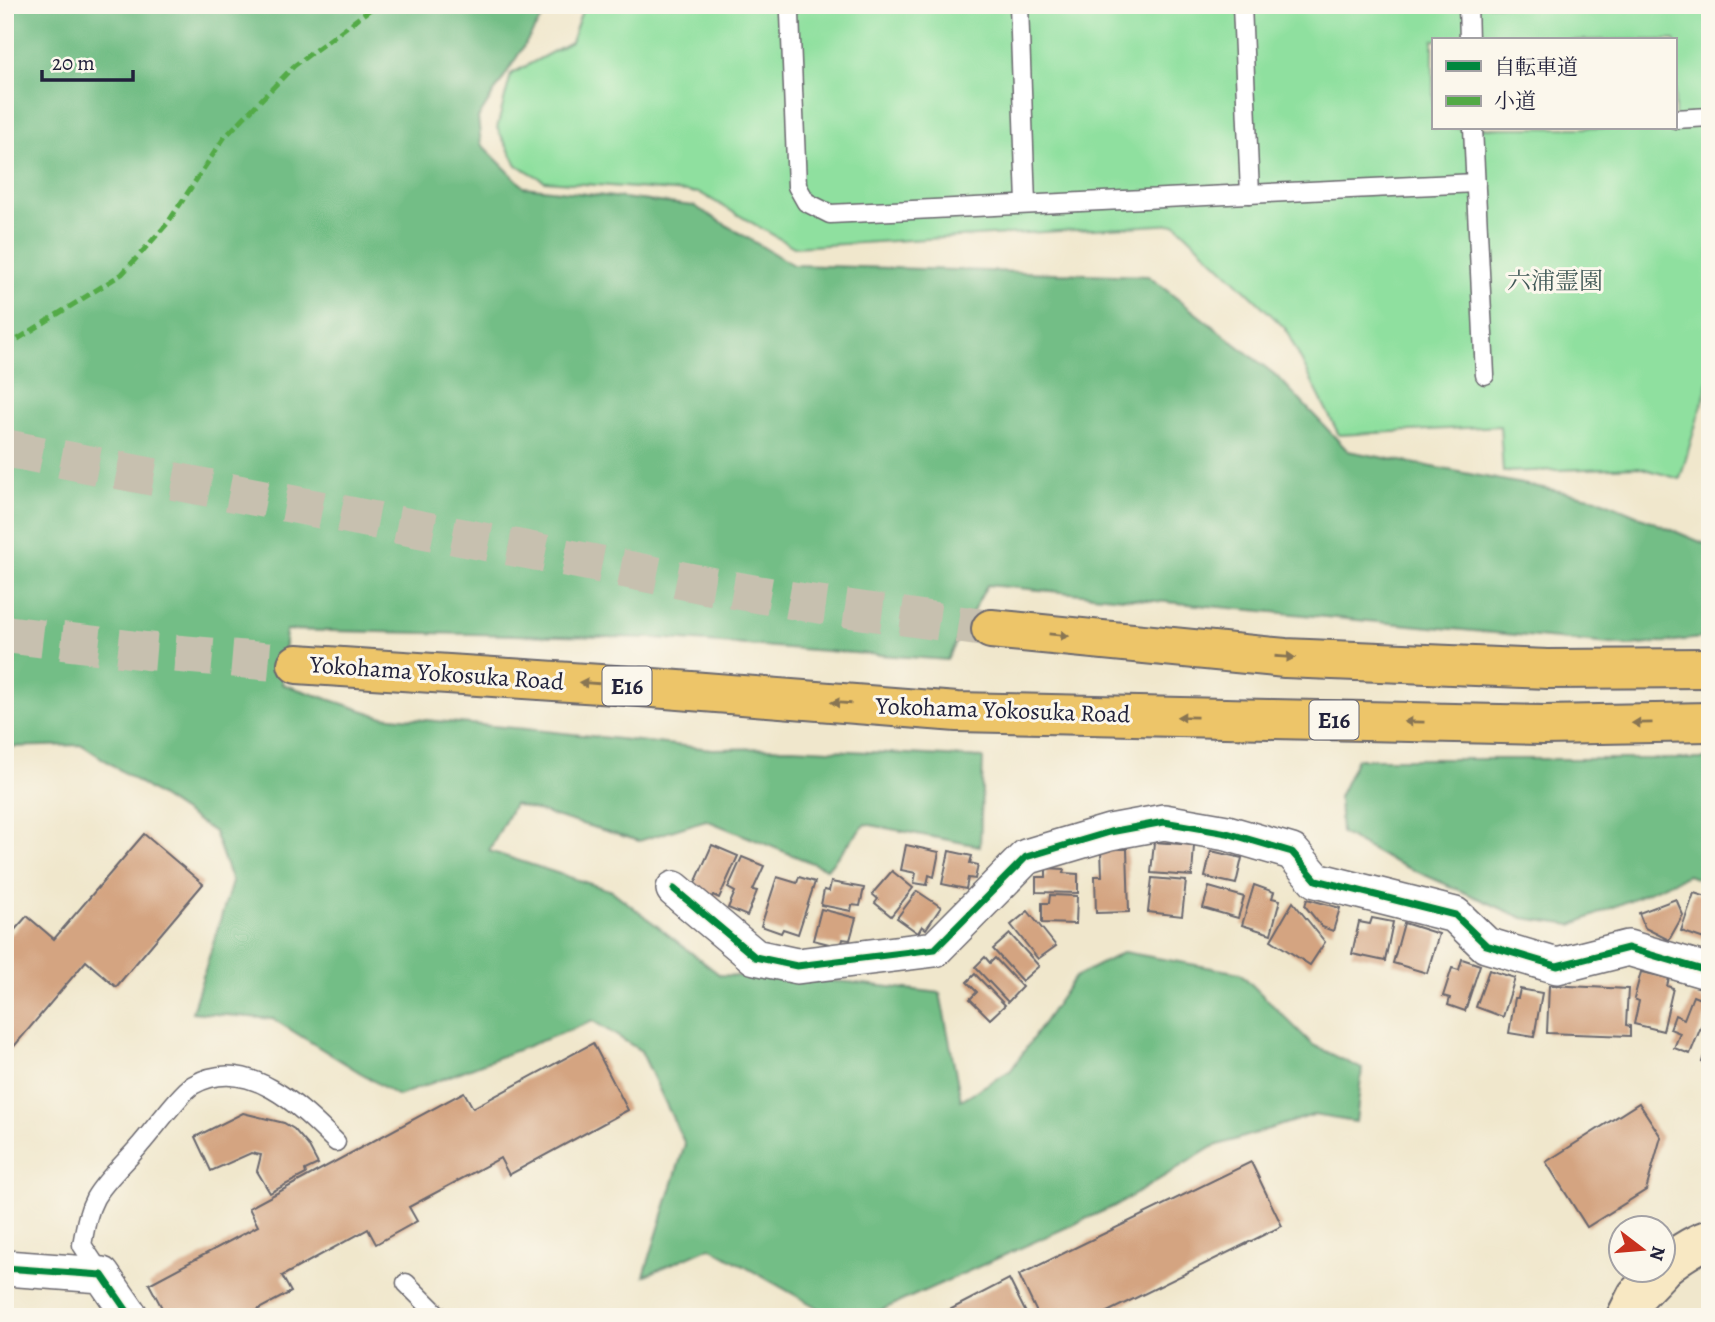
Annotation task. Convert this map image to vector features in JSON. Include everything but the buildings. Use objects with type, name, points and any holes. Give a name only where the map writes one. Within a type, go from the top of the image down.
[{"type":"highway","points":[[991,629],[1285,658],[1548,669],[1710,668]]},
{"type":"highway","name":"Yokohama Yokosuka Road","points":[[297,664],[615,685],[957,712],[1530,724],[1710,722]]},
{"type":"street","points":[[674,889],[755,957],[797,966],[935,949],[1026,858],[1110,832],[1164,822],[1227,833],[1292,852],[1316,880],[1455,915],[1486,945],[1557,966],[1628,948],[1710,972]]},
{"type":"street","points":[[1676,1256],[1710,1240]]},
{"type":"street","points":[[5,1268],[102,1275],[131,1317]]},
{"type":"street","points":[[1626,1317],[1637,1295],[1648,1284]]},
{"type":"lane","points":[[793,5],[790,14],[797,186],[806,202],[830,214],[1476,183]]},
{"type":"lane","points":[[1019,5],[1026,204]]},
{"type":"lane","points":[[1242,5],[1250,194]]},
{"type":"lane","points":[[1468,5],[1469,38]]},
{"type":"lane","points":[[1676,119],[1710,117]]},
{"type":"lane","points":[[1473,130],[1485,375]]},
{"type":"lane","points":[[102,1275],[82,1245],[95,1198],[191,1086],[215,1077],[241,1077],[265,1086],[303,1109],[336,1142]]},
{"type":"lane","points":[[407,1283],[440,1317]]},
{"type":"green space","points":[[5,5],[550,5],[478,118],[481,144],[524,187],[694,206],[793,265],[1148,276],[1278,377],[1348,451],[1596,498],[1710,546],[1710,637],[1631,646],[987,585],[947,660],[655,638],[286,630],[282,684],[380,716],[712,749],[792,748],[983,758],[980,846],[865,824],[827,869],[706,820],[639,841],[514,804],[489,851],[612,891],[720,975],[847,982],[940,993],[961,1100],[1011,1070],[1075,977],[1124,952],[1240,973],[1313,1045],[1362,1069],[1356,1122],[1313,1115],[1212,1147],[1119,1204],[866,1317],[834,1317],[710,1247],[644,1276],[685,1144],[641,1051],[593,1021],[398,1096],[273,1019],[192,1012],[232,882],[214,832],[82,745],[5,747]]},
{"type":"green space","name":"六浦霊園","points":[[584,5],[1710,5],[1710,376],[1680,479],[1638,467],[1503,472],[1500,426],[1339,435],[1285,328],[1176,224],[794,247],[700,193],[545,181],[517,165],[497,128],[511,74],[571,42]]},
{"type":"green space","points":[[1357,759],[1710,759],[1710,884],[1688,875],[1572,925],[1523,918],[1388,859],[1341,833],[1339,797]]},
{"type":"tunnel","points":[[5,448],[706,585],[802,602],[991,629]]},
{"type":"tunnel","points":[[5,634],[146,651],[297,664]]},
{"type":"marked path","points":[[5,347],[122,274],[167,224],[224,138],[294,66],[376,5]]},
{"type":"cycle path","points":[[674,889],[755,957],[797,966],[935,949],[1026,857],[1110,832],[1164,822],[1227,833],[1292,852],[1316,880],[1455,915],[1486,945],[1557,966],[1628,948],[1710,972]]},
{"type":"cycle path","points":[[5,1268],[102,1275],[131,1317]]}]
